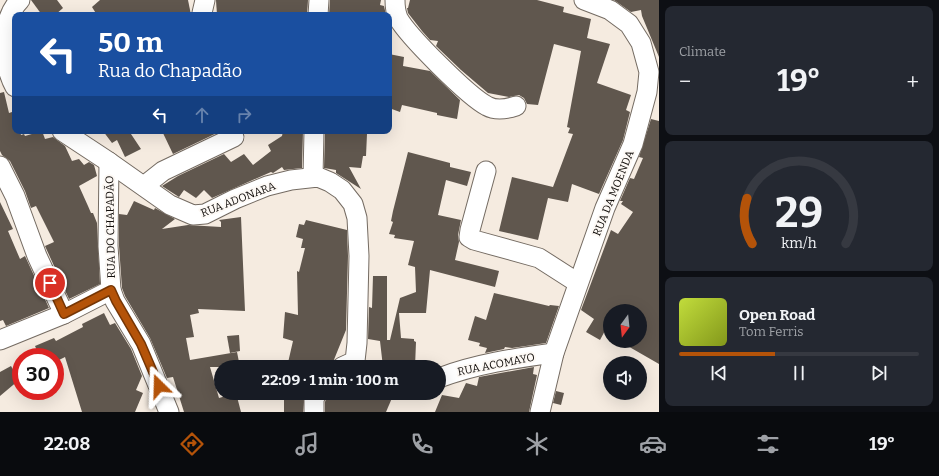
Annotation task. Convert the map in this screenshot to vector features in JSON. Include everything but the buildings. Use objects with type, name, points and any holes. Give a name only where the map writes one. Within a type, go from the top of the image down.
[{"type":"street","points":[[12,82],[8,75],[3,36],[8,13],[20,0]]},
{"type":"street","points":[[318,12],[319,0]]},
{"type":"street","points":[[395,0],[398,17],[408,31],[449,74],[476,99],[495,109],[516,106]]},
{"type":"street","name":"RUA DA MOENDA","points":[[540,412],[554,353],[578,283],[605,208],[633,144],[643,111],[649,72],[642,43],[629,24],[610,10],[584,0]]},
{"type":"street","points":[[67,134],[109,162]]},
{"type":"street","points":[[313,177],[314,134]]},
{"type":"street","points":[[144,186],[163,171],[234,137]]},
{"type":"street","name":"RUA ADONARA","points":[[109,162],[170,204],[193,215],[205,214],[235,199],[267,186],[291,180],[318,177],[330,182],[342,190],[353,204],[357,218],[359,256],[355,359]]},
{"type":"street","name":"RUA DO CHAPADÃO","points":[[0,340],[64,314],[111,290],[108,246],[109,162]]},
{"type":"street","points":[[0,166],[15,196],[37,256],[64,314]]},
{"type":"street","points":[[486,171],[469,237],[474,240],[539,258],[578,283]]},
{"type":"street","points":[[111,290],[141,344],[169,412]]},
{"type":"street","name":"RUA ACOMAYO","points":[[446,375],[512,359],[554,353]]},
{"type":"street","points":[[314,400],[314,412]]},
{"type":"route","points":[[50,283],[64,314],[111,290],[141,344],[159,386]]}]
